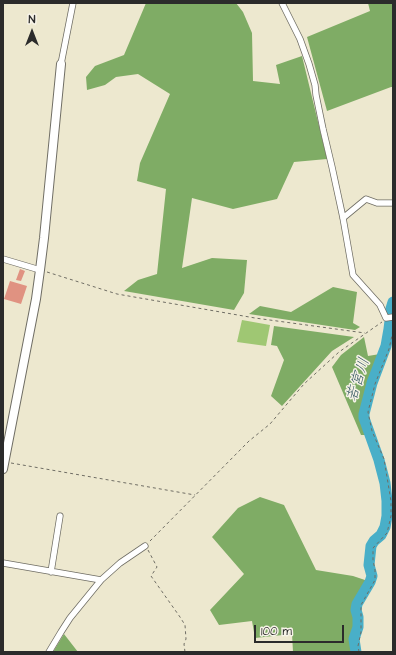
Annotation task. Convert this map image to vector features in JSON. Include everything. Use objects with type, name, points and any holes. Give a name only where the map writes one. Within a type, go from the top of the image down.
[{"type":"street","points":[[4,466],[36,299],[44,238],[61,64],[73,3]]},
{"type":"street","points":[[282,3],[300,39],[309,64],[343,218],[353,275],[380,305],[386,318],[393,317]]},
{"type":"street","points":[[343,218],[366,199],[377,203],[393,203]]},
{"type":"street","points":[[3,259],[40,270]]},
{"type":"street","points":[[51,572],[60,516]]},
{"type":"street","points":[[49,652],[70,618],[101,580],[120,563],[145,546]]},
{"type":"street","points":[[3,563],[101,580]]},
{"type":"path","points":[[40,270],[117,294],[250,317],[365,333]]},
{"type":"path","points":[[185,652],[184,644],[186,639],[184,625],[151,576],[157,567],[145,546],[249,442],[270,424],[309,379],[339,352],[386,318]]},
{"type":"path","points":[[359,652],[358,646],[361,632],[361,606],[375,580],[373,548],[387,533],[391,516],[391,501],[384,459],[372,431],[368,412],[375,384],[389,349],[393,331]]},
{"type":"path","points":[[4,466],[195,495]]},
{"type":"green space","points":[[146,3],[236,3],[243,12],[252,33],[253,81],[280,84],[276,65],[302,56],[327,159],[294,162],[277,199],[233,209],[192,198],[182,268],[212,258],[247,260],[244,293],[234,310],[124,291],[138,280],[157,274],[166,189],[137,181],[140,163],[170,94],[138,74],[116,77],[105,85],[87,90],[86,77],[95,66],[124,55]]},
{"type":"green space","points":[[368,3],[393,3],[393,87],[327,111],[307,37],[370,11]]},
{"type":"green space","points":[[333,287],[357,292],[353,323],[360,327],[355,330],[249,314],[260,306],[291,312]]},
{"type":"green space","points":[[242,320],[270,325],[266,346],[237,342]]},
{"type":"green space","points":[[274,326],[354,337],[332,351],[282,406],[271,396],[284,360],[277,346],[271,345]]},
{"type":"green space","points":[[364,337],[368,356],[380,354],[361,406],[361,416],[367,435],[361,435],[332,367],[341,355]]},
{"type":"green space","points":[[260,497],[284,505],[316,570],[353,576],[368,581],[355,602],[353,610],[356,624],[352,640],[354,652],[293,652],[292,634],[255,638],[252,621],[219,625],[210,610],[244,574],[212,537],[238,508]]},
{"type":"green space","points":[[64,634],[78,652],[53,652]]},
{"type":"building","points":[[20,269],[25,271],[21,281],[16,280]]},
{"type":"building","points":[[10,281],[27,286],[21,304],[4,299]]},
{"type":"waterway","name":"若宮川","points":[[389,315],[393,302]]},
{"type":"waterway","name":"若宮川","points":[[356,652],[354,639],[358,627],[356,610],[357,604],[372,576],[369,565],[371,546],[381,535],[385,527],[387,516],[385,483],[364,414],[372,383],[386,346],[390,321]]}]
